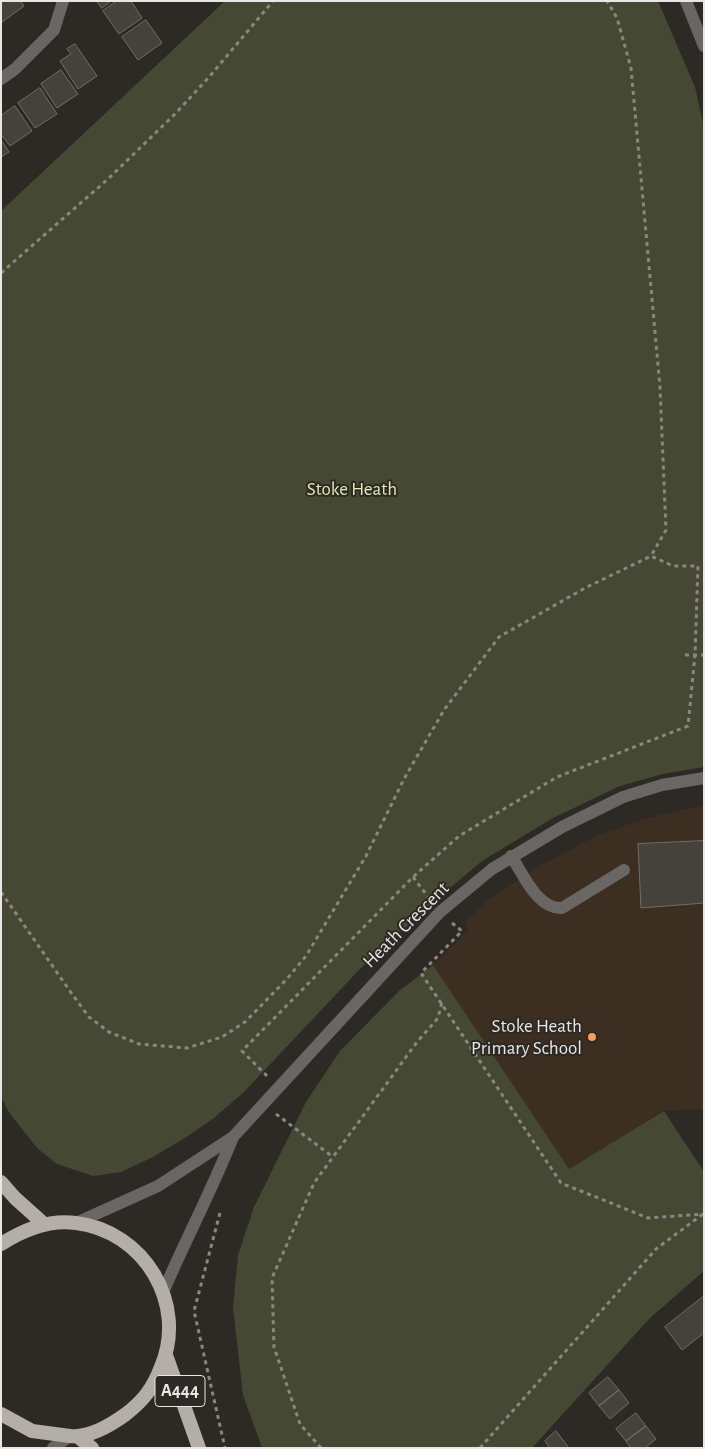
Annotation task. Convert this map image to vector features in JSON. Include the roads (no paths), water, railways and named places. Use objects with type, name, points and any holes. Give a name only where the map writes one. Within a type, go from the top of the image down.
[{"type":"highway","points":[[1,1182],[15,1198],[44,1224]]},
{"type":"highway","points":[[1,1244],[18,1233],[44,1224],[76,1223],[112,1233],[128,1243],[145,1259],[164,1290],[171,1329],[166,1355],[152,1389],[142,1402],[112,1424],[74,1436],[32,1431],[1,1414]]},
{"type":"highway","name":"A444","points":[[166,1355],[199,1448]]},
{"type":"highway","points":[[74,1436],[92,1448]]},
{"type":"street","points":[[1,79],[15,69],[54,30],[63,1]]},
{"type":"street","points":[[686,1],[704,46]]},
{"type":"street","name":"Heath Crescent","points":[[76,1223],[158,1186],[232,1138],[440,912],[511,856],[569,823],[623,797],[662,785],[704,778]]},
{"type":"street","points":[[511,856],[543,903],[552,909],[562,908],[624,870]]},
{"type":"street","name":"Heath Crescent","points":[[164,1290],[206,1200],[232,1138]]},
{"type":"street","points":[[53,1448],[74,1436]]},
{"type":"place","name":"Stoke Heath Primary School","points":[[592,1037]]},
{"type":"park label","name":"Stoke Heath","points":[[352,489]]}]
